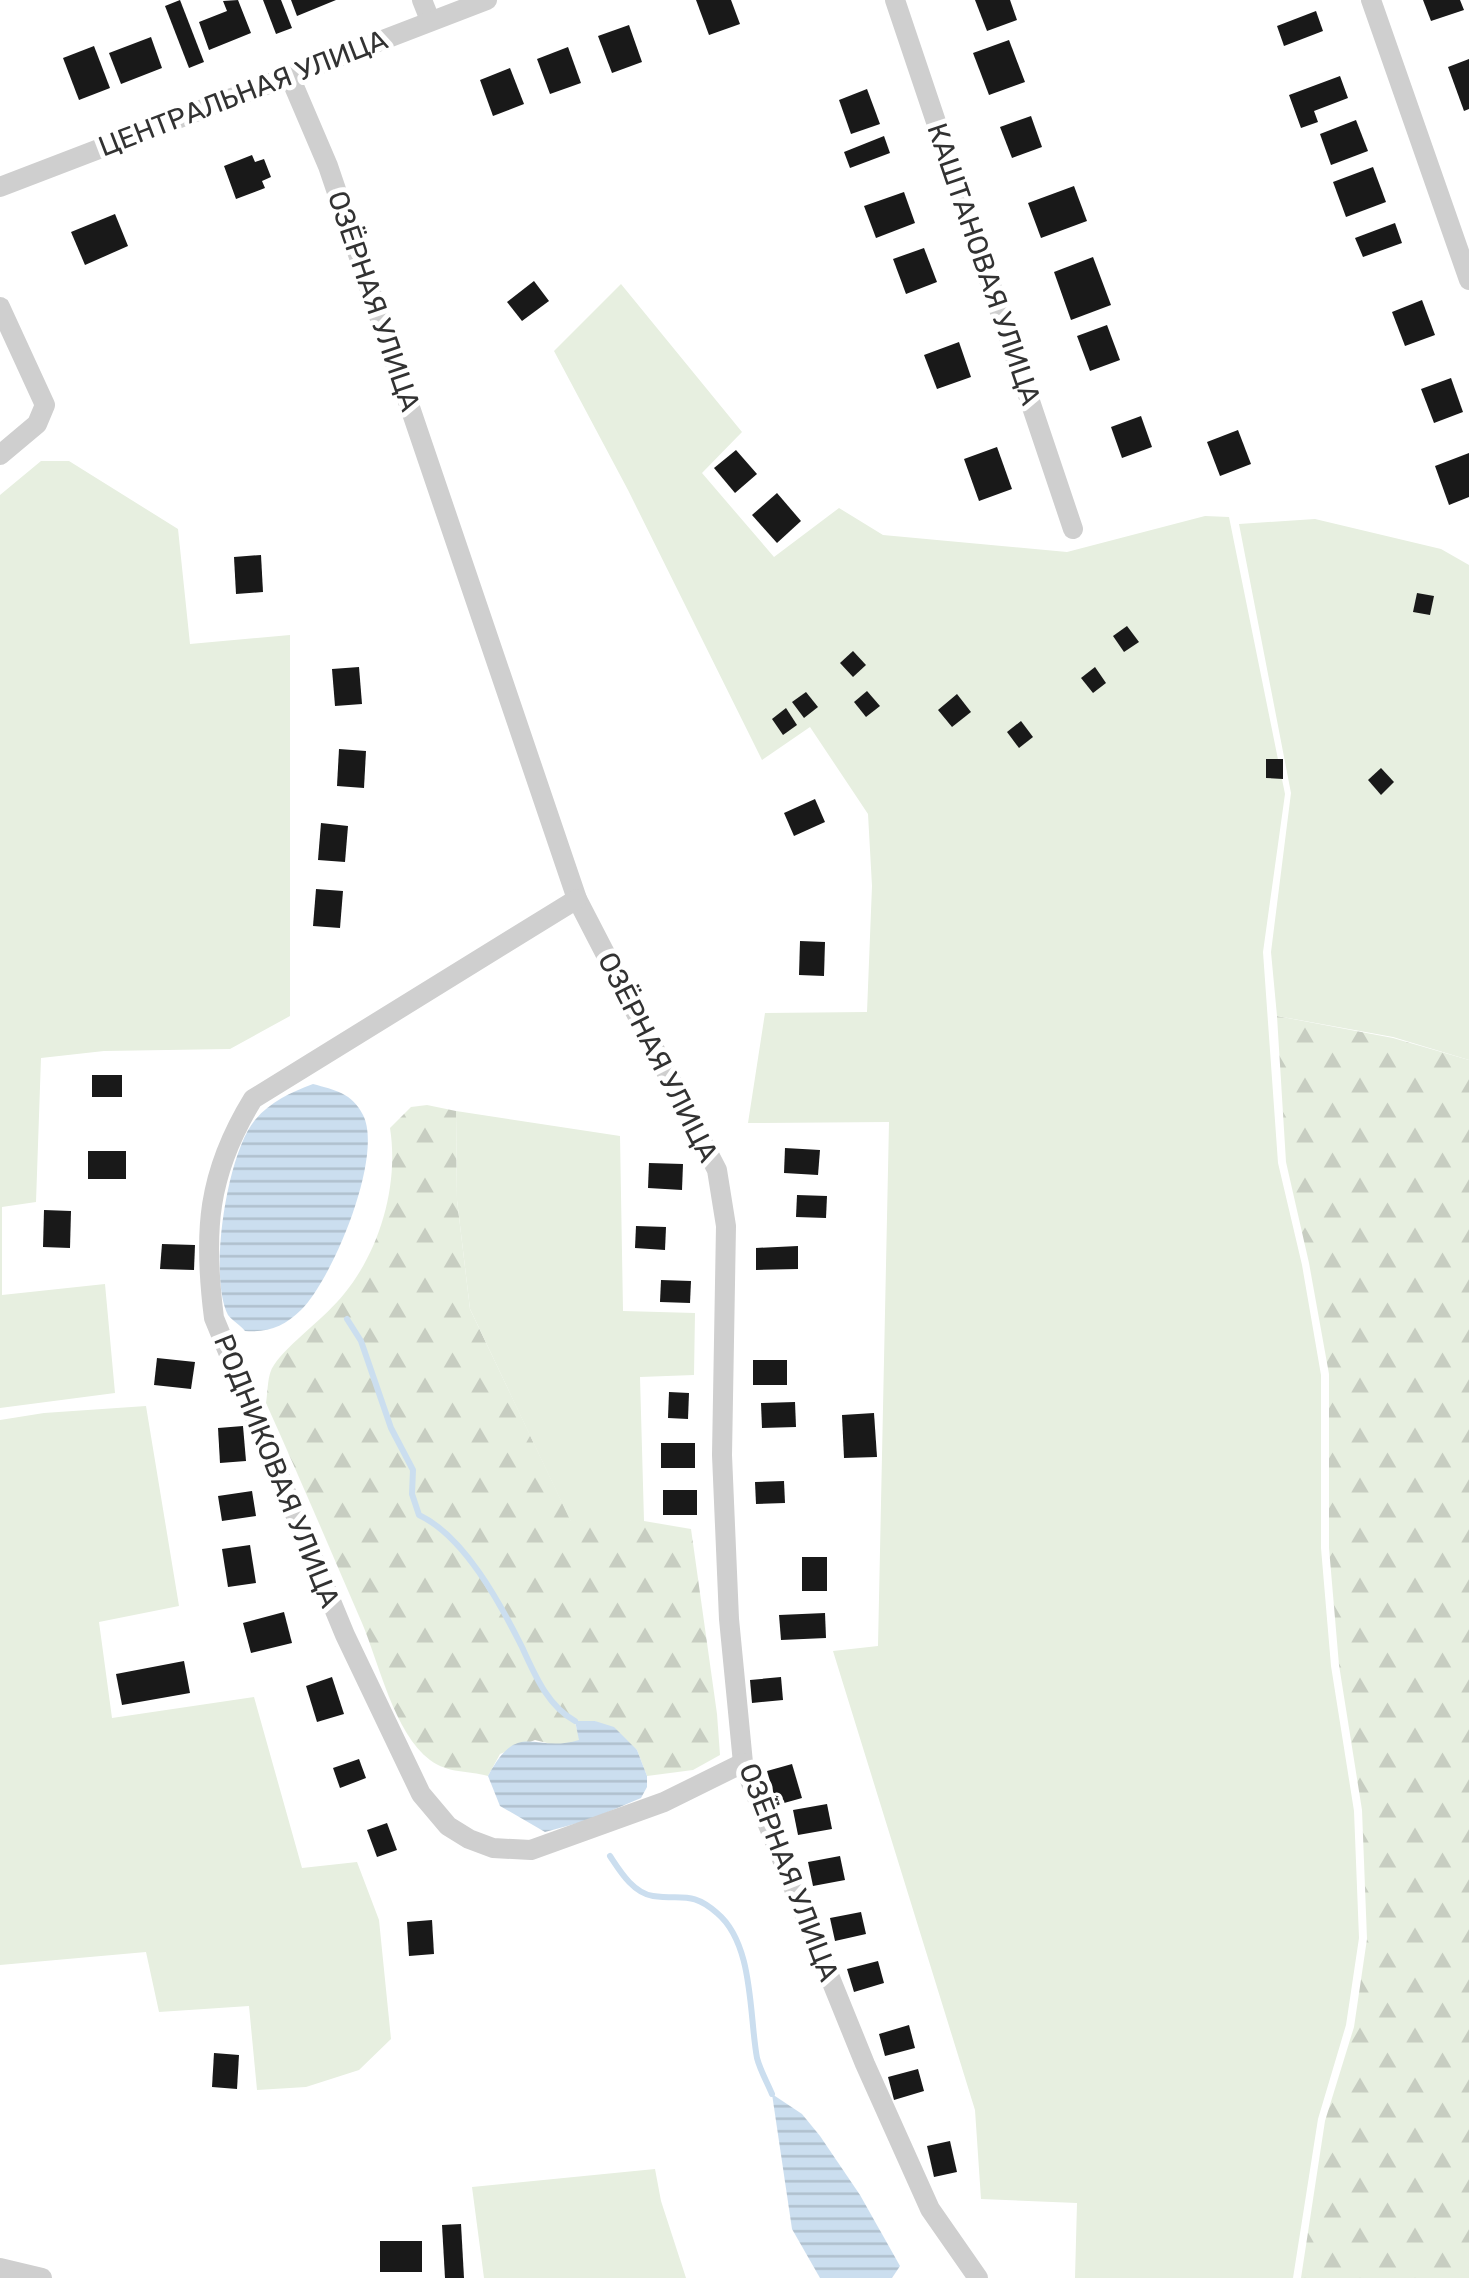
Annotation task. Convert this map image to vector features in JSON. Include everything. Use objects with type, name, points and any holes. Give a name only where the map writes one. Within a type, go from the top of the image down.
[{"type":"street","points":[[422,0],[430,20]]},
{"type":"street","name":"ЦЕНТРАЛЬНАЯ УЛИЦА","points":[[0,187],[487,0]]},
{"type":"street","name":"КАШТАНОВАЯ УЛИЦА","points":[[895,0],[1072,529]]},
{"type":"street","points":[[1371,0],[1469,280]]},
{"type":"street","name":"ОЗЁРНАЯ УЛИЦА","points":[[290,76],[328,166],[577,900],[717,1170],[726,1226],[722,1455],[729,1619],[743,1763],[865,2064],[930,2210],[978,2278]]},
{"type":"street","points":[[0,307],[45,405],[37,424],[0,455]]},
{"type":"street","name":"РОДНИКОВАЯ УЛИЦА","points":[[577,900],[253,1099],[230,1136],[216,1172],[207,1262],[214,1318],[345,1636],[421,1794],[448,1826],[493,1848],[531,1850],[664,1802],[743,1763]]},
{"type":"street","points":[[0,2268],[42,2278]]},
{"type":"green space","points":[[621,284],[742,432],[702,473],[774,557],[839,508],[883,535],[1067,552],[1205,516],[1229,517],[1285,794],[1263,952],[1278,1163],[1302,1265],[1321,1375],[1321,1548],[1331,1666],[1354,1811],[1359,1938],[1346,2025],[1318,2119],[1293,2278],[1075,2278],[1077,2203],[981,2199],[975,2110],[833,1651],[878,1646],[889,1122],[748,1123],[765,1013],[867,1012],[872,886],[868,814],[810,727],[762,760],[554,351]]},
{"type":"green space","points":[[41,461],[69,461],[178,529],[190,644],[290,635],[290,1016],[230,1049],[104,1051],[41,1058],[36,1202],[2,1207],[2,1295],[105,1284],[115,1393],[0,1408],[0,495]]},
{"type":"green space","points":[[1315,519],[1441,549],[1469,565],[1469,1060],[1393,1037],[1277,1016],[1271,952],[1291,793],[1239,524]]},
{"type":"green space","points":[[1277,1016],[1393,1038],[1469,1060],[1469,2278],[1301,2278],[1325,2121],[1354,2027],[1367,1939],[1362,1810],[1339,1665],[1329,1548],[1329,1374],[1286,1162]]},
{"type":"green space","points":[[427,1105],[456,1111],[457,1200],[470,1309],[571,1521],[644,1521],[691,1529],[720,1755],[693,1770],[647,1776],[637,1750],[595,1721],[575,1722],[580,1741],[559,1746],[535,1740],[500,1754],[488,1776],[451,1770],[430,1760],[417,1748],[397,1715],[362,1623],[266,1403],[274,1365],[336,1303],[368,1258],[389,1194],[390,1128],[411,1107]]},
{"type":"green space","points":[[456,1111],[620,1136],[623,1311],[695,1313],[694,1375],[640,1377],[644,1521],[571,1522],[470,1309],[457,1200]]},
{"type":"green space","points":[[146,1406],[179,1606],[99,1622],[112,1718],[254,1697],[302,1868],[357,1862],[379,1920],[391,2039],[359,2070],[306,2087],[257,2090],[249,2006],[159,2012],[146,1952],[0,1965],[0,1420]]},
{"type":"green space","points":[[655,2169],[686,2278],[484,2278],[472,2187]]},
{"type":"water","points":[[313,1084],[348,1097],[363,1115],[368,1134],[361,1187],[327,1273],[301,1310],[269,1329],[245,1331],[228,1315],[220,1273],[224,1215],[236,1159],[245,1136],[261,1113],[281,1098]]},
{"type":"water","points":[[575,1721],[595,1721],[614,1727],[637,1750],[647,1787],[641,1798],[589,1820],[545,1832],[500,1806],[488,1776],[499,1758],[518,1743],[579,1740]]},
{"type":"water","points":[[772,2094],[802,2114],[860,2195],[900,2266],[892,2278],[820,2278],[792,2229]]},
{"type":"building","points":[[180,0],[204,62],[189,68],[165,6]]},
{"type":"building","points":[[238,0],[251,33],[209,50],[199,22],[227,11],[223,1]]},
{"type":"building","points":[[263,0],[281,0],[292,28],[276,34]]},
{"type":"building","points":[[291,0],[336,0],[297,16]]},
{"type":"building","points":[[696,0],[731,0],[740,24],[709,35]]},
{"type":"building","points":[[975,0],[1010,0],[1017,20],[987,31]]},
{"type":"building","points":[[1423,0],[1460,0],[1464,10],[1431,21]]},
{"type":"building","points":[[1316,11],[1323,31],[1284,46],[1277,26]]},
{"type":"building","points":[[629,25],[642,62],[612,73],[598,36]]},
{"type":"building","points":[[151,37],[162,68],[121,84],[109,53]]},
{"type":"building","points":[[1009,40],[1025,82],[989,95],[973,53]]},
{"type":"building","points":[[94,46],[110,88],[79,100],[63,58]]},
{"type":"building","points":[[568,47],[581,83],[550,94],[537,59]]},
{"type":"building","points":[[1469,59],[1469,109],[1464,111],[1448,67]]},
{"type":"building","points":[[510,68],[524,104],[493,116],[480,80]]},
{"type":"building","points":[[1340,76],[1348,98],[1314,111],[1318,122],[1301,128],[1289,95]]},
{"type":"building","points":[[867,89],[880,124],[851,134],[839,100]]},
{"type":"building","points":[[1031,116],[1042,147],[1012,158],[1000,127]]},
{"type":"building","points":[[1356,120],[1368,151],[1331,165],[1320,134]]},
{"type":"building","points":[[884,136],[890,153],[850,168],[844,152]]},
{"type":"building","points":[[252,155],[255,162],[264,159],[271,177],[262,181],[265,188],[236,199],[224,166]]},
{"type":"building","points":[[1373,167],[1386,202],[1346,217],[1333,182]]},
{"type":"building","points":[[1074,186],[1087,221],[1041,238],[1028,203]]},
{"type":"building","points":[[904,192],[915,223],[876,238],[864,206]]},
{"type":"building","points":[[115,214],[128,246],[85,265],[71,232]]},
{"type":"building","points":[[1395,223],[1402,243],[1363,257],[1355,238]]},
{"type":"building","points":[[924,248],[937,282],[906,294],[893,259]]},
{"type":"building","points":[[1093,257],[1111,305],[1071,320],[1054,272]]},
{"type":"building","points":[[534,281],[549,301],[522,321],[507,302]]},
{"type":"building","points":[[1422,300],[1435,335],[1405,346],[1392,312]]},
{"type":"building","points":[[1107,325],[1120,360],[1090,371],[1077,336]]},
{"type":"building","points":[[959,342],[971,377],[937,389],[924,355]]},
{"type":"building","points":[[1451,378],[1463,412],[1434,423],[1421,389]]},
{"type":"building","points":[[1141,416],[1152,447],[1122,458],[1111,427]]},
{"type":"building","points":[[1238,430],[1251,464],[1220,476],[1207,442]]},
{"type":"building","points":[[997,447],[1012,489],[979,501],[964,459]]},
{"type":"building","points":[[736,450],[757,474],[735,493],[714,468]]},
{"type":"building","points":[[1469,453],[1469,497],[1449,505],[1435,466]]},
{"type":"building","points":[[777,493],[801,521],[777,543],[752,515]]},
{"type":"building","points":[[261,555],[263,592],[236,594],[234,557]]},
{"type":"building","points":[[1417,593],[1434,596],[1430,615],[1413,612]]},
{"type":"building","points":[[1127,626],[1139,642],[1124,652],[1113,636]]},
{"type":"building","points":[[853,651],[866,665],[853,677],[840,663]]},
{"type":"building","points":[[359,667],[362,704],[335,706],[332,669]]},
{"type":"building","points":[[1095,667],[1106,683],[1093,693],[1081,678]]},
{"type":"building","points":[[867,691],[880,706],[866,717],[854,702]]},
{"type":"building","points":[[806,692],[818,707],[804,718],[792,702]]},
{"type":"building","points":[[957,694],[971,712],[952,727],[938,710]]},
{"type":"building","points":[[786,708],[797,725],[783,735],[772,719]]},
{"type":"building","points":[[1021,721],[1033,737],[1019,748],[1007,732]]},
{"type":"building","points":[[339,749],[366,751],[364,788],[337,786]]},
{"type":"building","points":[[1266,759],[1283,759],[1283,779],[1266,778]]},
{"type":"building","points":[[1381,768],[1394,782],[1381,795],[1368,780]]},
{"type":"building","points":[[815,799],[825,822],[794,836],[784,813]]},
{"type":"building","points":[[321,823],[348,826],[345,862],[318,860]]},
{"type":"building","points":[[316,889],[343,891],[340,928],[313,926]]},
{"type":"building","points":[[800,941],[825,942],[824,976],[799,975]]},
{"type":"building","points":[[92,1075],[122,1075],[122,1097],[92,1097]]},
{"type":"building","points":[[785,1148],[820,1150],[818,1175],[784,1173]]},
{"type":"building","points":[[88,1151],[126,1151],[126,1179],[88,1179]]},
{"type":"building","points":[[649,1163],[683,1164],[682,1190],[648,1188]]},
{"type":"building","points":[[797,1195],[827,1196],[826,1218],[796,1217]]},
{"type":"building","points":[[44,1210],[71,1211],[70,1248],[43,1247]]},
{"type":"building","points":[[636,1226],[666,1227],[665,1250],[635,1248]]},
{"type":"building","points":[[162,1244],[195,1245],[194,1270],[160,1269]]},
{"type":"building","points":[[798,1246],[798,1269],[756,1270],[756,1248]]},
{"type":"building","points":[[661,1280],[691,1281],[690,1303],[660,1302]]},
{"type":"building","points":[[157,1358],[195,1362],[191,1389],[154,1385]]},
{"type":"building","points":[[753,1360],[787,1360],[787,1385],[753,1385]]},
{"type":"building","points":[[669,1392],[689,1393],[688,1419],[668,1418]]},
{"type":"building","points":[[795,1402],[796,1427],[762,1428],[761,1403]]},
{"type":"building","points":[[874,1413],[877,1457],[844,1458],[842,1415]]},
{"type":"building","points":[[243,1426],[246,1461],[220,1463],[218,1428]]},
{"type":"building","points":[[661,1443],[695,1443],[695,1468],[661,1468]]},
{"type":"building","points":[[784,1481],[785,1503],[756,1504],[755,1482]]},
{"type":"building","points":[[663,1490],[697,1490],[697,1515],[663,1515]]},
{"type":"building","points":[[252,1491],[256,1516],[222,1521],[218,1496]]},
{"type":"building","points":[[250,1545],[256,1583],[228,1587],[222,1549]]},
{"type":"building","points":[[802,1557],[827,1557],[827,1591],[802,1591]]},
{"type":"building","points":[[284,1612],[292,1643],[251,1653],[243,1623]]},
{"type":"building","points":[[825,1613],[826,1638],[781,1640],[779,1615]]},
{"type":"building","points":[[184,1661],[190,1693],[122,1705],[116,1674]]},
{"type":"building","points":[[332,1677],[344,1714],[317,1722],[306,1686]]},
{"type":"building","points":[[781,1677],[783,1700],[752,1703],[750,1680]]},
{"type":"building","points":[[359,1759],[366,1778],[340,1788],[333,1768]]},
{"type":"building","points":[[792,1764],[802,1798],[777,1805],[767,1771]]},
{"type":"building","points":[[827,1804],[832,1829],[798,1835],[793,1810]]},
{"type":"building","points":[[387,1823],[397,1850],[377,1857],[367,1830]]},
{"type":"building","points":[[840,1856],[845,1880],[813,1886],[808,1862]]},
{"type":"building","points":[[861,1912],[866,1934],[835,1941],[830,1918]]},
{"type":"building","points":[[432,1920],[434,1954],[409,1956],[407,1922]]},
{"type":"building","points":[[878,1961],[884,1983],[854,1992],[847,1969]]},
{"type":"building","points":[[909,2025],[915,2048],[885,2056],[879,2034]]},
{"type":"building","points":[[214,2053],[239,2055],[237,2089],[212,2087]]},
{"type":"building","points":[[918,2069],[924,2091],[894,2100],[888,2077]]},
{"type":"building","points":[[950,2141],[957,2172],[934,2177],[927,2146]]},
{"type":"building","points":[[461,2224],[464,2278],[445,2278],[442,2225]]},
{"type":"building","points":[[380,2241],[422,2241],[422,2272],[380,2272]]},
{"type":"waterway","points":[[347,1319],[361,1341],[391,1428],[413,1470],[412,1494],[419,1515],[466,1554],[503,1611],[543,1688],[557,1707],[575,1721]]},
{"type":"waterway","points":[[610,1856],[639,1891],[701,1902],[729,1926],[744,1961],[757,2058],[772,2094]]}]
